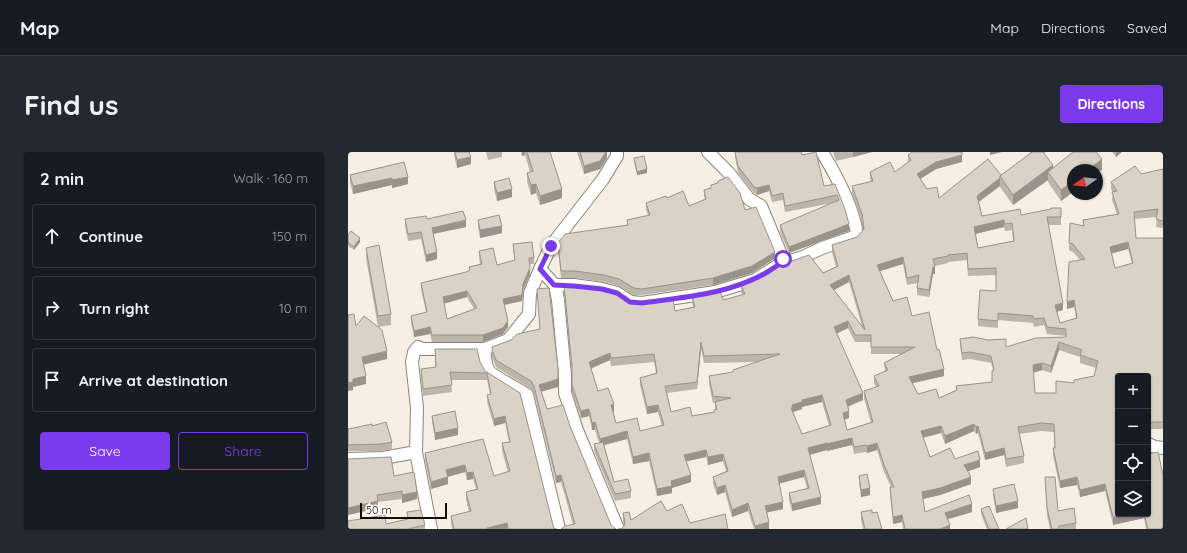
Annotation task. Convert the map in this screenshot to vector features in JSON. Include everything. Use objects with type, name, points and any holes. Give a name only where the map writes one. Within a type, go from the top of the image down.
[{"type":"street","points":[[431,529],[416,452],[417,408],[412,362],[414,352],[418,347],[422,349],[484,349],[508,340],[529,314],[530,293],[551,246],[603,179],[617,156],[617,152]]},
{"type":"street","points":[[708,152],[728,172],[749,199],[761,206],[783,259],[780,264]]},
{"type":"street","points":[[554,285],[602,289],[617,293],[630,302],[642,303],[715,292],[755,280],[780,264],[803,257],[822,248],[854,237],[857,234],[856,224],[836,176],[822,152]]},
{"type":"street","points":[[540,269],[554,285],[558,300],[563,342],[565,393],[576,430],[618,529]]},
{"type":"street","points":[[484,349],[488,370],[491,374],[514,386],[527,395],[559,529]]},
{"type":"street","points":[[1150,445],[1163,448]]},
{"type":"street","points":[[348,459],[383,458],[416,452]]},
{"type":"building","points":[[455,152],[469,152],[471,157],[457,160]]},
{"type":"building","points":[[527,152],[550,152],[562,189],[540,196],[536,184],[531,185],[527,173],[533,171]]},
{"type":"building","points":[[580,152],[606,152],[600,161],[584,166]]},
{"type":"building","points":[[735,152],[801,152],[802,155],[816,152],[824,186],[835,184],[849,224],[789,247],[780,225],[839,200],[837,195],[785,206],[783,193],[772,196],[769,185],[757,188],[754,187],[738,166]]},
{"type":"building","points":[[912,152],[962,152],[962,155],[936,162],[917,174],[927,189],[937,187],[939,198],[988,159],[1001,175],[1000,178],[977,196],[982,216],[1020,209],[1021,215],[1051,208],[1061,208],[1061,217],[1047,217],[1063,303],[1055,305],[1060,323],[1077,318],[1074,300],[1067,302],[1069,262],[1085,259],[1073,244],[1069,243],[1070,223],[1084,226],[1083,220],[1119,214],[1112,192],[1117,191],[1111,182],[1135,166],[1141,174],[1163,169],[1163,221],[1156,219],[1158,209],[1134,212],[1136,238],[1163,238],[1163,422],[1151,422],[1151,373],[1115,373],[1115,517],[1113,517],[1105,484],[1080,490],[1077,477],[1060,481],[1053,448],[1055,448],[1054,424],[1041,423],[1018,427],[1024,456],[1006,459],[1004,448],[985,453],[978,426],[976,427],[974,424],[945,436],[941,426],[921,431],[930,457],[950,448],[955,459],[978,451],[980,460],[964,465],[971,477],[940,488],[922,492],[925,512],[969,495],[972,504],[945,513],[950,525],[940,529],[905,529],[902,515],[893,517],[890,487],[894,487],[884,465],[877,443],[867,446],[854,447],[852,438],[808,448],[821,497],[792,504],[789,493],[809,488],[804,470],[778,477],[783,502],[765,506],[769,522],[755,526],[748,503],[732,510],[725,485],[717,488],[713,477],[728,471],[723,454],[708,457],[706,450],[684,455],[691,475],[671,481],[672,486],[657,489],[649,453],[633,457],[627,431],[600,439],[595,422],[592,423],[589,409],[581,411],[572,385],[572,367],[564,285],[600,289],[614,293],[630,302],[643,303],[673,299],[675,311],[695,307],[692,296],[720,291],[723,300],[745,294],[741,285],[759,279],[783,264],[809,255],[823,273],[838,266],[832,245],[857,237],[864,229],[862,214],[852,186],[873,181],[870,172],[890,162],[895,172],[911,160],[908,155]],"holes":[[[1004,220],[1005,224],[1012,223],[1014,241],[978,248],[974,227]],[[1128,242],[1133,263],[1115,268],[1110,247]],[[967,253],[968,269],[996,268],[996,291],[980,290],[978,319],[998,321],[998,313],[1033,316],[1034,319],[1044,318],[1047,327],[1066,329],[1066,337],[1036,338],[1006,347],[1006,339],[988,340],[973,337],[960,339],[962,353],[970,352],[991,356],[994,370],[992,371],[992,382],[956,386],[957,390],[939,398],[936,389],[918,394],[909,377],[944,369],[939,349],[937,350],[929,312],[912,316],[907,297],[893,301],[877,265],[903,257],[907,278],[919,275],[917,288],[929,290],[933,267],[935,266],[933,259],[948,255]],[[849,275],[865,330],[830,285]],[[848,321],[855,335],[871,335],[871,347],[915,347],[884,363],[888,370],[874,376],[879,386],[864,391],[873,422],[847,430],[843,413],[849,411],[846,400],[863,393],[834,327]],[[701,342],[704,356],[780,354],[733,370],[733,372],[709,376],[713,396],[731,398],[715,402],[717,409],[714,410],[715,412],[692,416],[690,407],[671,412],[665,386],[697,382]],[[1059,342],[1082,350],[1080,355],[1098,361],[1094,376],[1074,380],[1074,383],[1056,381],[1056,393],[1035,393],[1033,365],[1042,363],[1051,366]],[[610,353],[611,358],[654,354],[657,373],[640,378],[647,407],[658,405],[664,425],[640,431],[637,418],[616,423],[611,405],[614,404],[608,388],[598,391],[589,362]],[[822,395],[831,425],[802,434],[791,408],[793,407],[792,405],[802,402],[802,400]]]},
{"type":"building","points":[[1032,152],[1043,152],[1053,165],[1013,195],[1000,176]]},
{"type":"building","points":[[1073,152],[1096,152],[1102,159],[1096,164],[1067,164],[1067,186],[1061,190],[1048,172]]},
{"type":"building","points":[[644,156],[647,169],[637,172],[634,158]]},
{"type":"building","points":[[404,162],[408,177],[392,180],[392,178],[353,186],[350,175]]},
{"type":"building","points":[[728,177],[740,193],[745,210],[756,207],[775,252],[752,266],[713,278],[642,289],[634,288],[619,279],[604,275],[575,271],[561,271],[558,243],[565,234],[628,225],[627,220],[650,215],[646,203],[666,196],[667,198],[683,191],[689,206],[706,199],[704,190],[711,188],[711,185]]},
{"type":"building","points":[[509,178],[512,189],[497,193],[494,182]]},
{"type":"building","points":[[463,211],[466,220],[432,228],[437,252],[426,255],[421,232],[408,234],[405,219],[426,216],[427,219]]},
{"type":"building","points":[[499,215],[502,226],[480,230],[478,220]]},
{"type":"building","points":[[351,231],[360,238],[354,247],[348,242],[348,235]]},
{"type":"building","points":[[532,242],[534,258],[529,258],[530,268],[523,284],[522,295],[503,299],[508,321],[503,328],[483,335],[432,335],[430,327],[414,331],[411,316],[427,312],[421,283],[466,272],[470,270],[469,267],[482,264],[479,251],[493,248],[497,265],[515,260],[513,244]],"holes":[[[467,291],[477,308],[447,319],[443,297]]]},
{"type":"building","points":[[379,245],[391,314],[378,316],[366,248]]},
{"type":"building","points":[[549,288],[558,379],[539,385],[547,409],[563,405],[570,426],[611,525],[616,529],[561,529],[565,526],[575,524],[561,475],[556,476],[534,386],[531,381],[496,360],[492,350],[492,347],[511,340],[517,334],[540,329],[537,289]]},
{"type":"building","points":[[354,314],[356,326],[364,316],[382,330],[387,351],[362,357],[366,376],[353,379],[353,382],[348,383],[348,315]]},
{"type":"building","points":[[435,349],[477,349],[480,362],[485,371],[520,393],[554,529],[508,529],[507,523],[487,528],[488,529],[454,529],[451,516],[471,511],[466,492],[478,489],[473,472],[467,473],[465,465],[446,470],[448,477],[431,482],[425,453],[483,439],[494,476],[510,471],[502,443],[510,442],[505,416],[494,419],[487,395],[491,394],[487,373],[450,372],[452,385],[423,389],[421,369],[436,367]]},
{"type":"building","points":[[455,411],[458,428],[435,433],[432,416]]},
{"type":"building","points":[[386,422],[392,442],[382,444],[348,445],[348,429],[372,424],[372,426]]},
{"type":"building","points":[[603,442],[614,482],[628,479],[631,491],[615,494],[594,444]]},
{"type":"building","points":[[1158,452],[1163,475],[1163,529],[1148,529],[1145,517],[1151,517],[1151,453]]},
{"type":"building","points":[[391,457],[394,476],[414,472],[417,492],[402,495],[402,491],[377,495],[378,501],[348,508],[348,459]]},
{"type":"building","points":[[867,474],[870,488],[861,490],[859,476]]},
{"type":"building","points":[[1045,477],[1055,477],[1058,511],[1074,508],[1076,523],[1059,526],[1059,529],[1052,529],[1047,508]]},
{"type":"building","points":[[1014,484],[1018,501],[996,506],[993,489]]},
{"type":"building","points":[[661,501],[667,511],[682,504],[690,523],[725,514],[728,529],[621,529],[625,522],[623,513],[629,512],[631,520]]},
{"type":"building","points":[[989,506],[999,529],[989,529],[981,509]]},
{"type":"building","points":[[421,510],[425,525],[408,529],[348,529],[348,521],[385,515],[386,524],[408,519],[407,512]]},
{"type":"building","points":[[872,510],[872,513],[877,512],[882,529],[865,529],[861,512]]},
{"type":"building","points":[[1026,518],[1028,529],[1006,529]]},
{"type":"route","points":[[551,246],[540,269],[554,285],[602,289],[617,293],[630,302],[642,303],[715,292],[755,280],[780,264],[783,259]]}]
